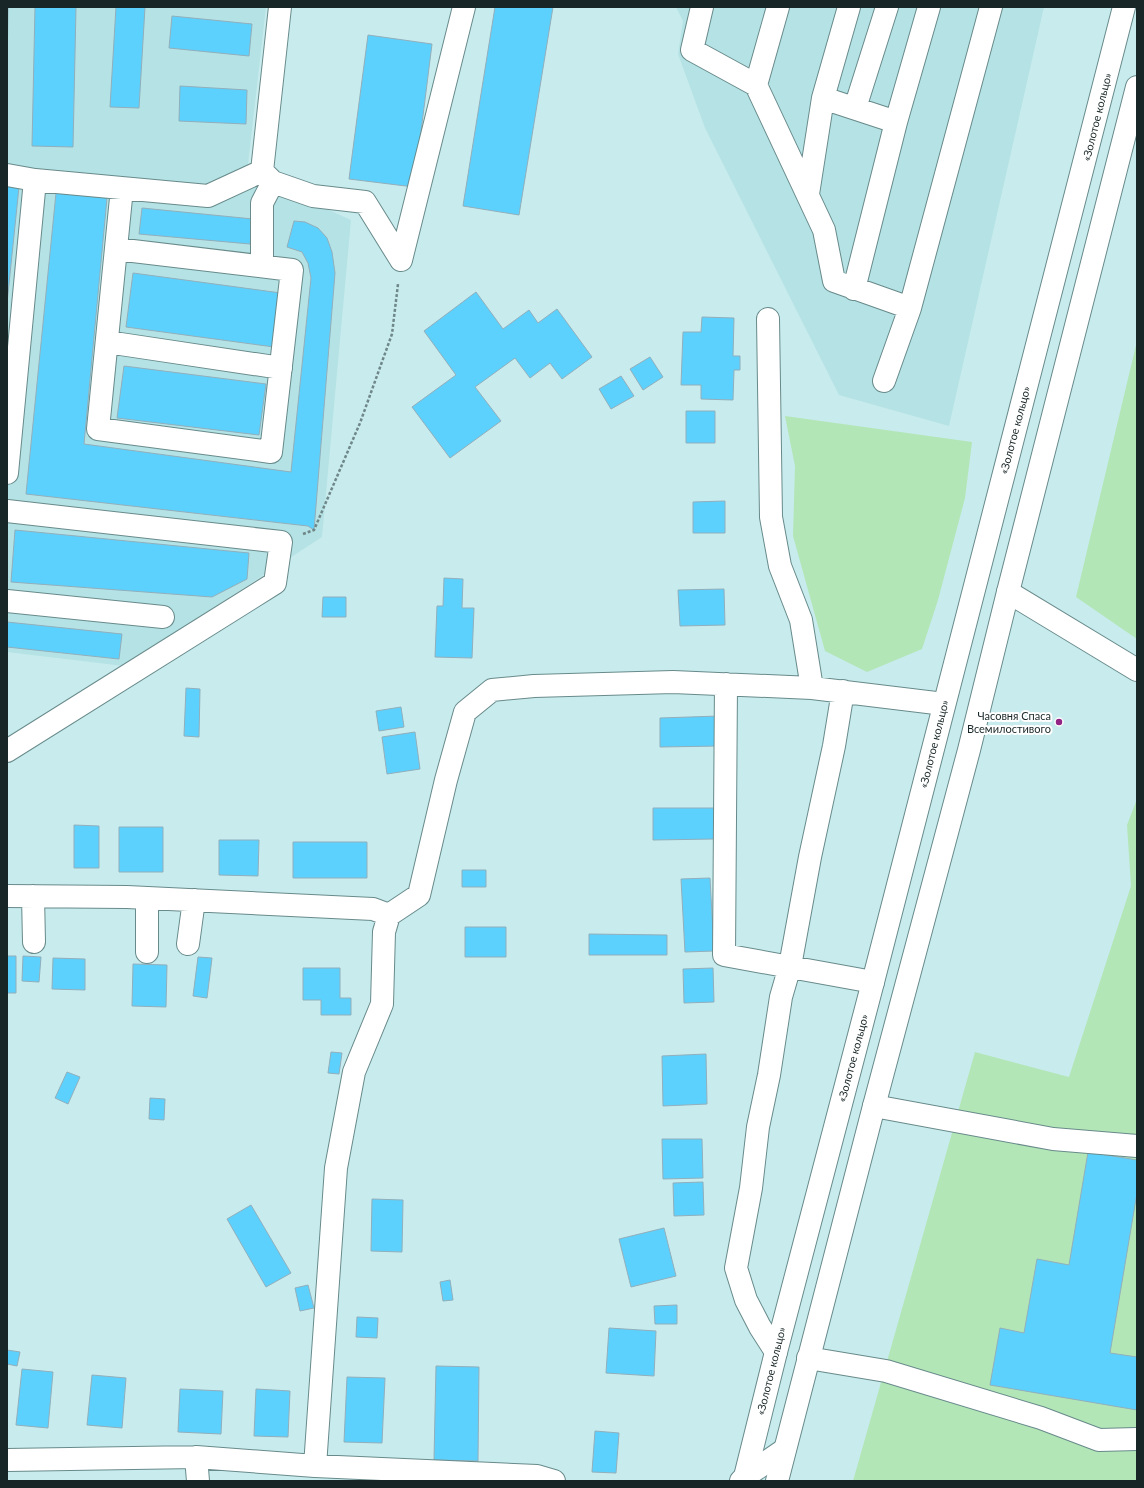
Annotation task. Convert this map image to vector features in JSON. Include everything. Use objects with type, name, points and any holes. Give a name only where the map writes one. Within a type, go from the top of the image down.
[{"type":"main road","points":[[262,266],[262,203],[267,177],[280,7]]},
{"type":"main road","points":[[401,260],[464,7]]},
{"type":"main road","points":[[702,7],[692,50],[756,85],[824,230],[834,281],[910,308]]},
{"type":"main road","points":[[756,85],[778,7]]},
{"type":"main road","points":[[808,194],[823,98],[849,7]]},
{"type":"main road","points":[[855,108],[887,7]]},
{"type":"main road","points":[[854,289],[896,122],[929,7]]},
{"type":"main road","points":[[884,381],[910,308],[991,7]]},
{"type":"main road","name":"«Золотое кольцо»","points":[[744,1479],[1124,7]]},
{"type":"main road","points":[[777,1481],[874,1106],[969,750],[1137,87]]},
{"type":"main road","points":[[823,98],[896,122]]},
{"type":"main road","points":[[7,175],[34,180],[208,196],[267,177],[313,196],[365,202],[401,260]]},
{"type":"main road","points":[[7,473],[34,180]]},
{"type":"main road","points":[[116,249],[292,270],[271,452],[98,429],[122,188]]},
{"type":"main road","points":[[768,319],[771,517],[780,566],[801,620],[812,688]]},
{"type":"main road","points":[[107,342],[281,368]]},
{"type":"main road","points":[[7,511],[281,542],[275,583],[7,751]]},
{"type":"main road","points":[[1008,592],[1137,670]]},
{"type":"main road","points":[[7,601],[163,616]]},
{"type":"main road","points":[[315,1466],[336,1168],[354,1072],[382,1004],[384,932],[389,915],[419,894],[446,780],[465,712],[492,690],[534,686],[673,682],[812,688],[944,704]]},
{"type":"main road","points":[[726,684],[724,955],[873,982]]},
{"type":"main road","points":[[776,1352],[760,1327],[746,1300],[736,1268],[751,1188],[758,1127],[769,1075],[781,997],[790,966],[810,857],[834,746],[842,692]]},
{"type":"main road","points":[[7,896],[194,900],[373,909],[389,915]]},
{"type":"main road","points":[[33,896],[34,942]]},
{"type":"main road","points":[[147,952],[148,898]]},
{"type":"main road","points":[[188,944],[194,900]]},
{"type":"main road","points":[[874,1106],[1053,1139],[1137,1146]]},
{"type":"main road","points":[[808,1358],[886,1371],[1041,1418],[1099,1440],[1137,1439]]},
{"type":"main road","points":[[744,1479],[784,1450]]},
{"type":"main road","points":[[196,1457],[198,1481]]},
{"type":"main road","points":[[7,1460],[196,1457],[315,1466],[537,1476],[554,1481]]},
{"type":"path","points":[[281,542],[314,530],[357,430],[392,334],[401,260]]},
{"type":"shaded area","points":[[7,7],[266,7],[247,173],[351,220],[322,537],[124,666],[7,652]]},
{"type":"shaded area","points":[[676,7],[1044,7],[949,426],[839,395],[705,128],[678,54],[683,21]]},
{"type":"green space","points":[[1137,341],[1137,639],[1076,597]]},
{"type":"green space","points":[[785,416],[972,442],[965,498],[938,600],[922,649],[867,672],[825,651],[793,536],[795,466]]},
{"type":"green space","points":[[1137,799],[1137,1481],[853,1481],[975,1052],[1069,1077],[1131,886],[1127,825]]},
{"type":"building","points":[[7,7],[8,7],[7,71]]},
{"type":"building","points":[[35,7],[76,7],[73,147],[32,146]]},
{"type":"building","points":[[116,7],[145,7],[139,108],[110,107]]},
{"type":"building","points":[[495,7],[553,7],[519,215],[463,206]]},
{"type":"building","points":[[172,16],[252,24],[249,56],[169,48]]},
{"type":"building","points":[[368,35],[432,44],[414,187],[349,179]]},
{"type":"building","points":[[180,86],[247,90],[246,124],[179,121]]},
{"type":"building","points":[[7,186],[19,187],[7,303]]},
{"type":"building","points":[[56,193],[107,198],[84,444],[291,472],[311,278],[308,263],[302,252],[287,247],[294,221],[305,222],[318,228],[327,238],[332,252],[335,273],[314,530],[308,526],[26,494]]},
{"type":"building","points":[[142,208],[253,219],[250,244],[139,234]]},
{"type":"building","points":[[133,273],[281,293],[274,347],[126,327]]},
{"type":"building","points":[[476,292],[503,329],[529,310],[538,323],[557,309],[592,357],[562,379],[550,363],[530,378],[515,358],[475,387],[501,421],[450,458],[412,407],[456,375],[424,331]]},
{"type":"building","points":[[702,317],[734,318],[733,356],[740,356],[740,370],[734,370],[733,400],[701,399],[701,385],[681,385],[683,332],[701,332]]},
{"type":"building","points":[[650,357],[663,377],[643,390],[630,369]]},
{"type":"building","points":[[124,366],[266,384],[259,435],[117,418]]},
{"type":"building","points":[[621,376],[634,396],[611,409],[599,389]]},
{"type":"building","points":[[686,411],[715,411],[715,443],[686,443]]},
{"type":"building","points":[[725,501],[725,533],[693,533],[693,502]]},
{"type":"building","points":[[15,530],[249,553],[247,579],[212,597],[11,582]]},
{"type":"building","points":[[444,578],[463,579],[462,608],[474,608],[472,658],[435,657],[437,606],[443,606]]},
{"type":"building","points":[[724,589],[725,625],[680,626],[678,590]]},
{"type":"building","points":[[323,597],[346,597],[346,617],[322,617]]},
{"type":"building","points":[[7,622],[122,634],[119,659],[7,647]]},
{"type":"building","points":[[186,688],[200,689],[199,737],[184,736]]},
{"type":"building","points":[[401,707],[404,727],[379,731],[376,711]]},
{"type":"building","points":[[719,716],[719,746],[660,747],[660,718]]},
{"type":"building","points":[[415,732],[420,769],[387,774],[382,737]]},
{"type":"building","points":[[653,808],[714,808],[714,839],[653,840]]},
{"type":"building","points":[[74,825],[99,826],[99,868],[74,868]]},
{"type":"building","points":[[119,827],[163,827],[163,872],[119,872]]},
{"type":"building","points":[[219,840],[259,840],[258,876],[219,875]]},
{"type":"building","points":[[293,842],[367,842],[367,878],[293,878]]},
{"type":"building","points":[[462,870],[486,870],[486,887],[462,887]]},
{"type":"building","points":[[710,878],[714,951],[685,952],[681,879]]},
{"type":"building","points":[[465,927],[506,927],[506,957],[465,957]]},
{"type":"building","points":[[589,934],[667,935],[667,955],[589,955]]},
{"type":"building","points":[[7,956],[16,956],[16,993],[7,993]]},
{"type":"building","points":[[23,956],[41,957],[39,982],[22,981]]},
{"type":"building","points":[[198,957],[212,958],[207,998],[193,996]]},
{"type":"building","points":[[53,958],[85,959],[85,990],[52,989]]},
{"type":"building","points":[[133,964],[167,965],[166,1007],[132,1006]]},
{"type":"building","points":[[303,968],[340,968],[340,998],[351,998],[351,1015],[321,1015],[321,1000],[303,1000]]},
{"type":"building","points":[[713,968],[714,1002],[684,1003],[683,969]]},
{"type":"building","points":[[331,1052],[342,1053],[339,1074],[328,1073]]},
{"type":"building","points":[[706,1054],[707,1104],[663,1106],[662,1056]]},
{"type":"building","points":[[67,1072],[80,1077],[68,1104],[55,1098]]},
{"type":"building","points":[[150,1098],[165,1099],[164,1120],[149,1119]]},
{"type":"building","points":[[662,1139],[702,1139],[703,1178],[663,1179]]},
{"type":"building","points":[[1088,1152],[1137,1160],[1137,1193],[1110,1353],[1137,1357],[1137,1410],[990,1385],[1000,1328],[1024,1333],[1037,1259],[1069,1265]]},
{"type":"building","points":[[703,1182],[704,1215],[674,1216],[673,1183]]},
{"type":"building","points":[[372,1199],[403,1200],[402,1252],[371,1251]]},
{"type":"building","points":[[251,1205],[291,1273],[266,1287],[227,1219]]},
{"type":"building","points":[[664,1228],[676,1276],[631,1287],[619,1239]]},
{"type":"building","points":[[450,1280],[453,1300],[443,1301],[440,1282]]},
{"type":"building","points":[[308,1285],[314,1308],[300,1311],[295,1288]]},
{"type":"building","points":[[677,1305],[677,1324],[655,1324],[654,1306]]},
{"type":"building","points":[[357,1317],[378,1318],[377,1338],[356,1337]]},
{"type":"building","points":[[609,1328],[656,1331],[654,1376],[606,1373]]},
{"type":"building","points":[[7,1350],[20,1352],[17,1366],[7,1364]]},
{"type":"building","points":[[436,1366],[479,1367],[478,1461],[434,1460]]},
{"type":"building","points":[[22,1369],[53,1372],[48,1428],[16,1425]]},
{"type":"building","points":[[92,1375],[126,1378],[122,1428],[87,1425]]},
{"type":"building","points":[[347,1377],[385,1378],[382,1443],[344,1442]]},
{"type":"building","points":[[180,1389],[223,1391],[221,1434],[178,1432]]},
{"type":"building","points":[[256,1389],[290,1391],[288,1437],[254,1436]]},
{"type":"building","points":[[595,1431],[619,1433],[616,1473],[592,1472]]},
{"type":"place","name":"Часовня Спаса Всемилостивого","points":[[1059,722]]}]
